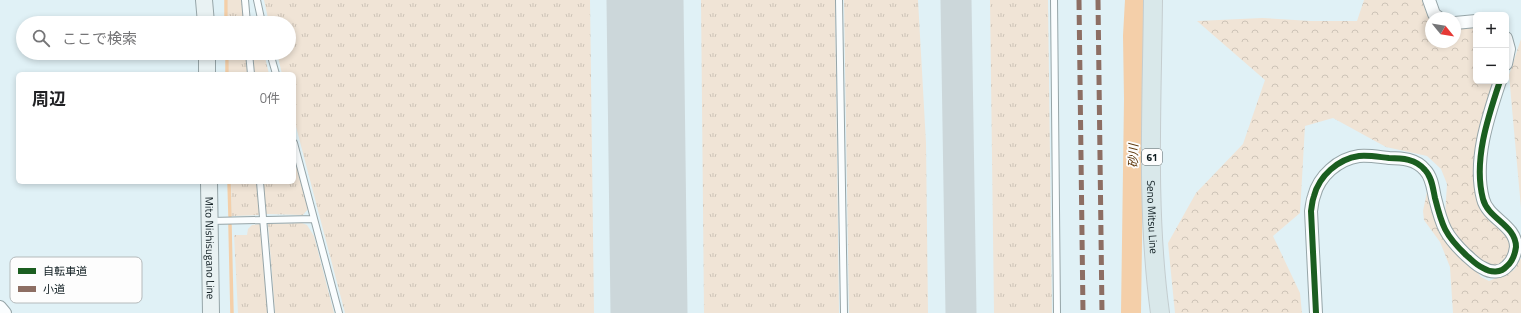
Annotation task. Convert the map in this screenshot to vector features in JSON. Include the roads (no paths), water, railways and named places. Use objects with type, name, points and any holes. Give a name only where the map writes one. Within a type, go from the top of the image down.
[{"type":"main road","points":[[204,0],[205,16]]},
{"type":"main road","name":"Seno Mitsu Line","points":[[1153,0],[1153,239],[1160,313]]},
{"type":"main road","points":[[207,60],[207,72]]},
{"type":"main road","name":"Mito Nishisugano Line","points":[[209,184],[210,313]]},
{"type":"street","points":[[1429,0],[1433,12]]},
{"type":"street","points":[[1461,22],[1473,21]]},
{"type":"street","points":[[1316,313],[1311,211],[1314,195],[1318,184],[1337,164],[1359,156],[1406,158],[1425,169],[1430,177],[1441,221],[1453,242],[1477,265],[1488,271],[1497,272],[1507,267],[1516,252],[1514,235],[1488,210],[1483,201],[1479,177],[1482,148],[1488,117],[1499,84]]},
{"type":"street","points":[[0,307],[5,313]]},
{"type":"lane","points":[[245,0],[246,16]]},
{"type":"lane","points":[[257,0],[260,16]]},
{"type":"lane","points":[[839,0],[844,313]]},
{"type":"lane","points":[[1054,0],[1057,313]]},
{"type":"lane","points":[[250,60],[251,72]]},
{"type":"lane","points":[[272,60],[275,72]]},
{"type":"lane","points":[[296,151],[339,313]]},
{"type":"lane","points":[[260,184],[271,313]]},
{"type":"lane","points":[[209,221],[314,220]]},
{"type":"waterway","points":[[226,0],[226,16]]},
{"type":"waterway","name":"砂川","points":[[1131,313],[1134,99],[1133,36],[1135,0]]},
{"type":"waterway","points":[[227,60],[227,72]]},
{"type":"waterway","points":[[229,184],[230,216]]},
{"type":"waterway","points":[[230,225],[232,313]]}]
